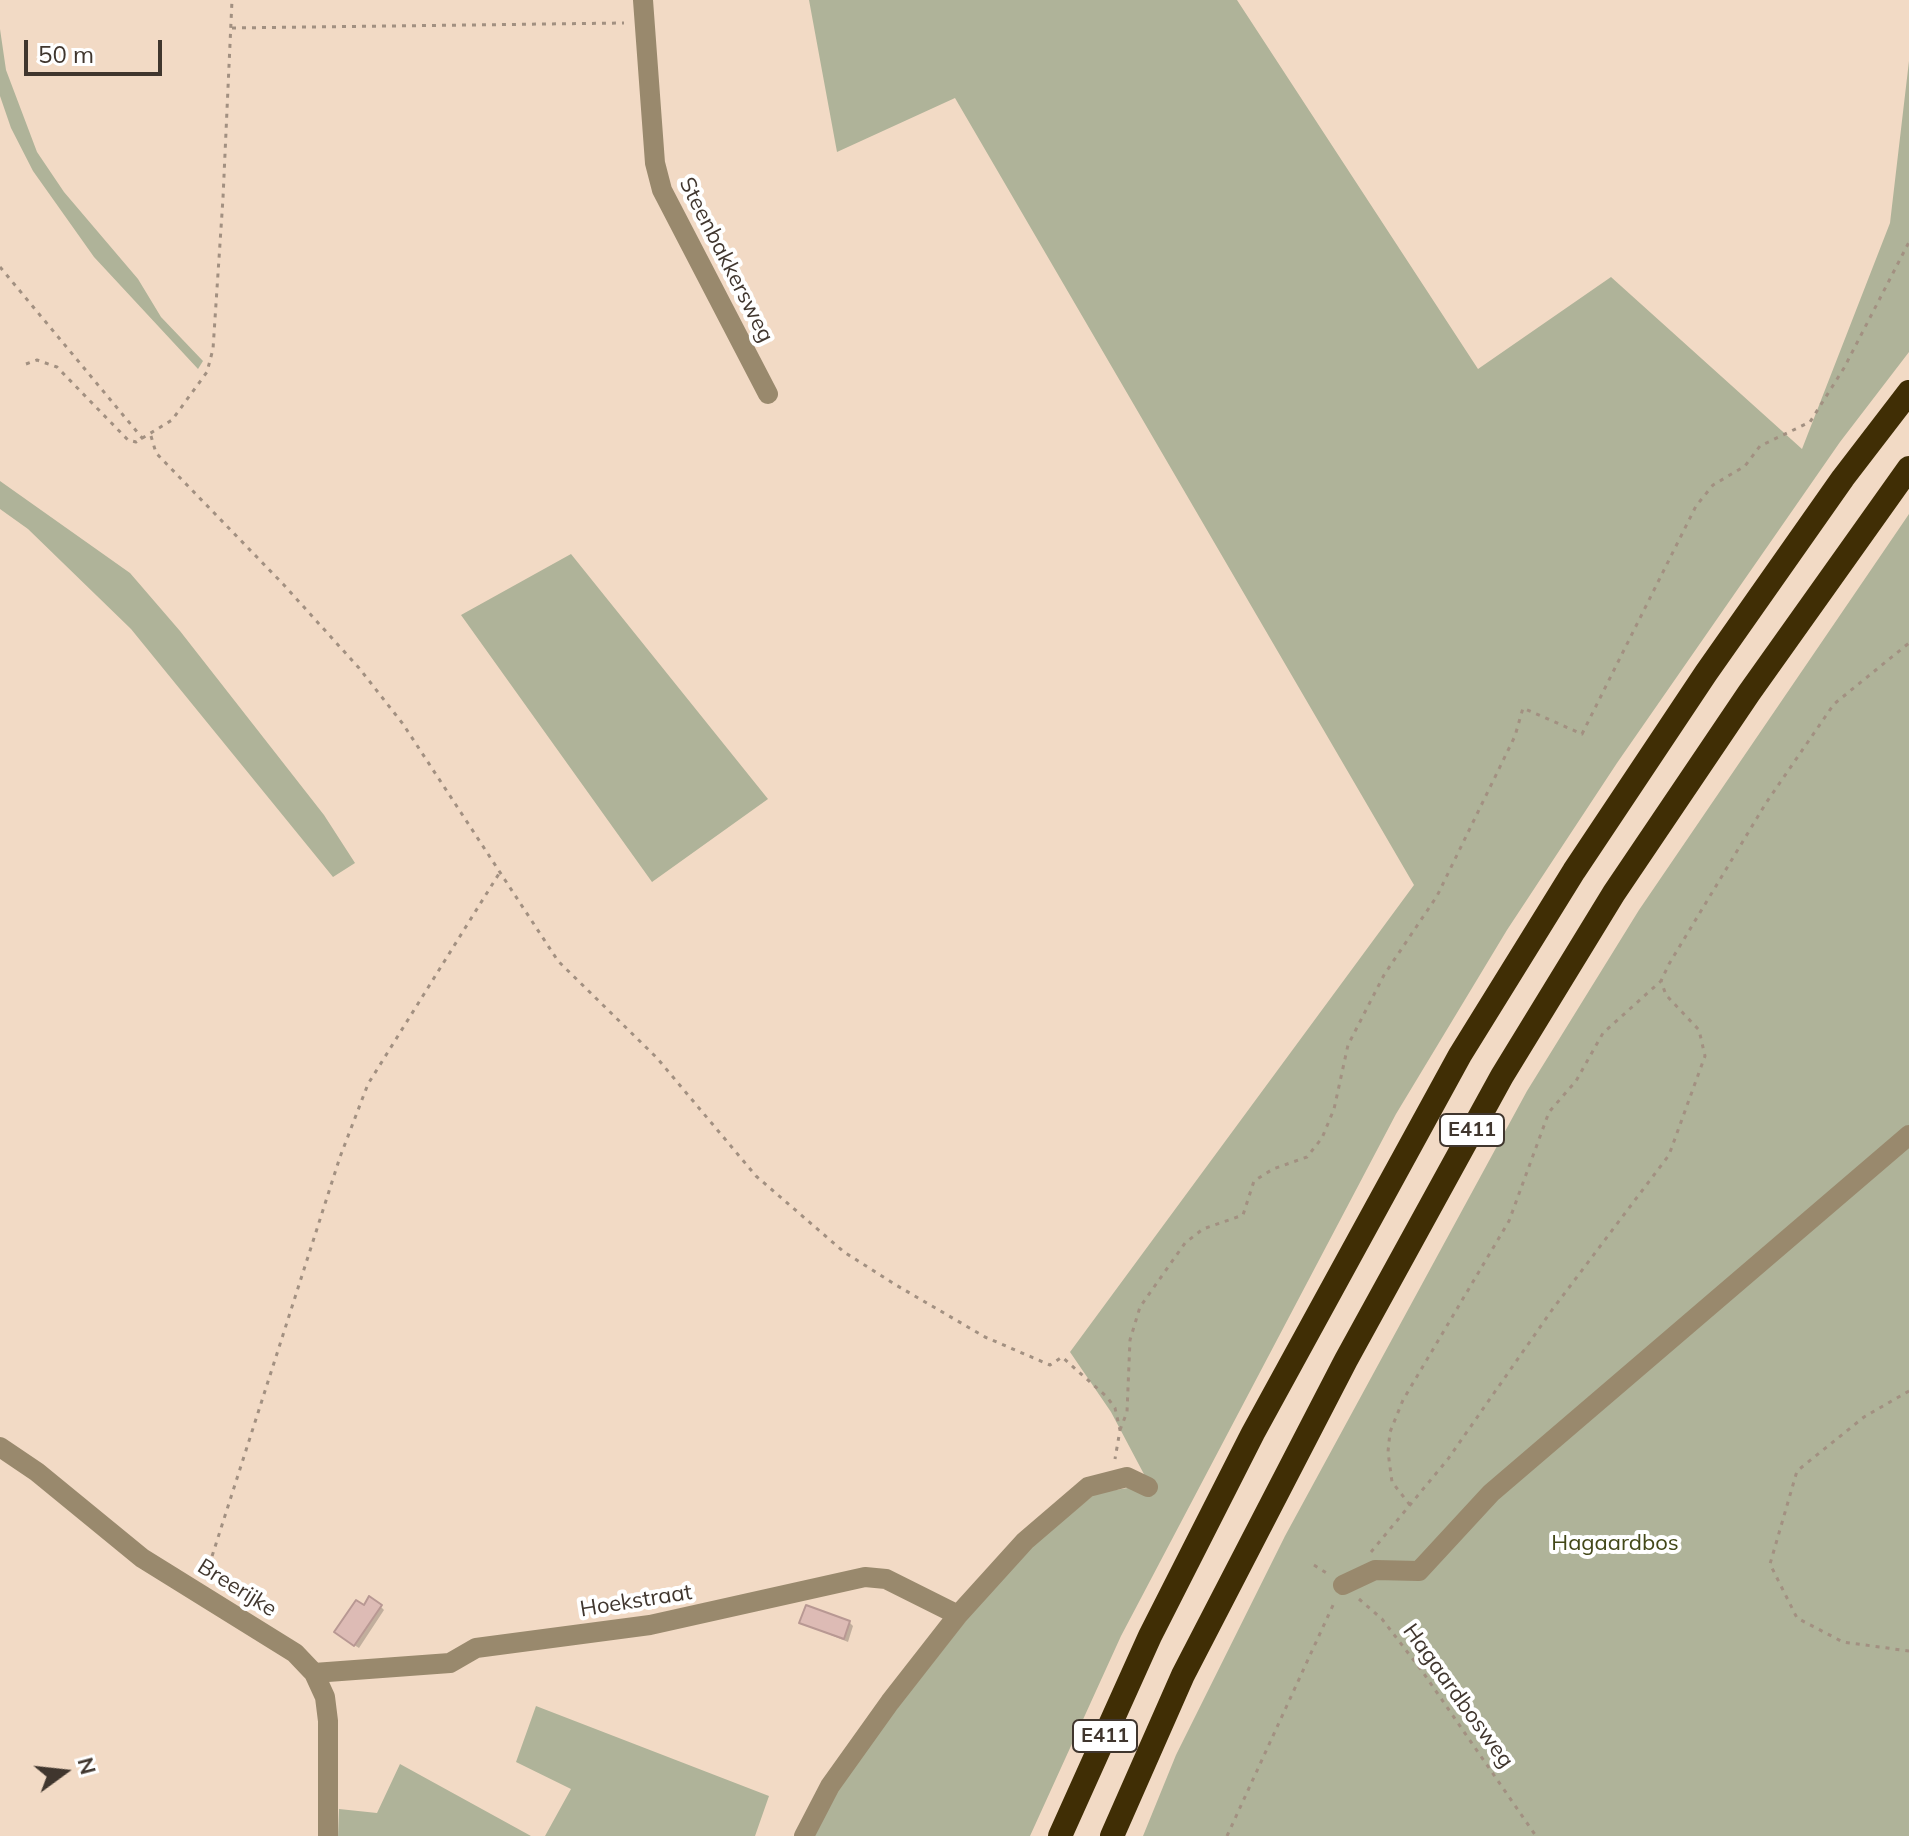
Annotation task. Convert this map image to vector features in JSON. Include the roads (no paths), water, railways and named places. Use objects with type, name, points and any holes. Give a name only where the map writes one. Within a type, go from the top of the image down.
[{"type":"highway","name":"E411","points":[[1060,1836],[1150,1636],[1246,1447],[1460,1055],[1574,871],[1706,673],[1843,478],[1909,392]]},
{"type":"highway","name":"E411","points":[[1112,1836],[1183,1675],[1346,1360],[1502,1076],[1614,893],[1749,693],[1909,468]]},
{"type":"street","name":"Steenbakkersweg","points":[[643,0],[655,163],[662,190],[768,394]]},
{"type":"street","points":[[1343,1585],[1375,1570],[1419,1571],[1491,1493],[1909,1135]]},
{"type":"street","name":"Breerijke","points":[[0,1447],[37,1472],[142,1558],[295,1653],[314,1673],[325,1697],[328,1721],[328,1836]]},
{"type":"street","points":[[804,1836],[830,1786],[958,1615],[1062,1507],[1088,1487],[1115,1478],[1127,1477],[1148,1487]]},
{"type":"street","name":"Hoekstraat","points":[[314,1673],[450,1663],[476,1648],[650,1625],[865,1577],[886,1579],[958,1615]]},
{"type":"park label","name":"Hagaardbos","points":[[1615,1543]]}]
